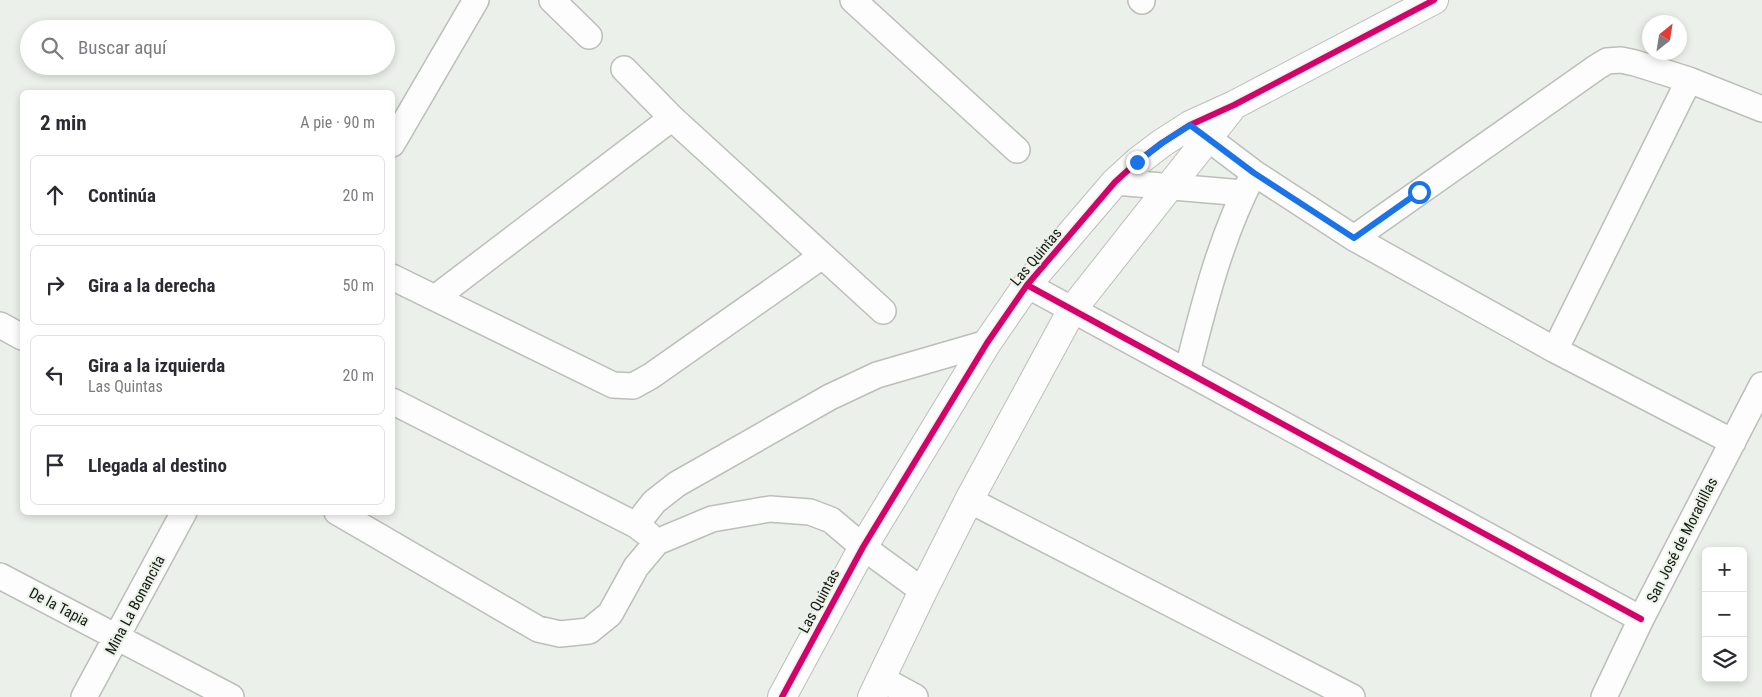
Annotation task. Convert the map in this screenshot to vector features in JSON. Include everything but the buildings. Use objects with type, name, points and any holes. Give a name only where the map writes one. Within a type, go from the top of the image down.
[{"type":"street","points":[[395,139],[476,0]]},
{"type":"street","points":[[552,0],[589,36]]},
{"type":"street","points":[[853,0],[1017,150]]},
{"type":"street","name":"Las Quintas","points":[[782,697],[863,547],[987,342],[1027,285],[1115,182],[1162,143],[1199,131],[1234,105],[1434,0]]},
{"type":"street","points":[[1354,238],[1597,66],[1607,61],[1620,60],[1635,63],[1689,80],[1762,108]]},
{"type":"street","points":[[624,70],[672,118],[883,311]]},
{"type":"street","points":[[1555,350],[1689,80]]},
{"type":"street","points":[[435,298],[672,118]]},
{"type":"street","points":[[1199,131],[1249,183],[1354,238],[1555,350],[1733,442]]},
{"type":"street","name":"Las Quintas","points":[[877,688],[969,500],[1072,310],[1169,186],[1199,131]]},
{"type":"street","points":[[1115,182],[1169,186],[1249,183]]},
{"type":"street","points":[[1187,372],[1210,282],[1249,183]]},
{"type":"street","points":[[395,279],[612,385],[633,386],[651,376],[822,256]]},
{"type":"street","points":[[1027,285],[1641,619]]},
{"type":"street","points":[[0,325],[20,337]]},
{"type":"street","points":[[636,525],[654,502],[677,484],[830,397],[877,375],[987,342]]},
{"type":"street","name":"San José de Moradillas","points":[[1604,697],[1641,619],[1762,385]]},
{"type":"street","points":[[395,403],[636,525],[657,542]]},
{"type":"street","points":[[969,500],[1352,697]]},
{"type":"street","points":[[342,515],[538,629],[560,634],[589,631],[610,614],[636,567],[657,542],[712,519],[770,509],[810,512],[831,520],[863,547],[923,591]]},
{"type":"street","name":"Mina La Bonancita","points":[[84,697],[182,515]]},
{"type":"street","name":"De la Tapia","points":[[0,576],[231,697]]},
{"type":"street","points":[[877,688],[916,697]]},
{"type":"cycle path","points":[[782,697],[863,547],[987,343],[1027,285],[1115,182],[1137,162],[1190,125],[1234,105],[1434,0]]},
{"type":"cycle path","points":[[1027,285],[1641,619]]},
{"type":"route","points":[[1137,162],[1190,125],[1254,173],[1354,238],[1419,192]]}]
